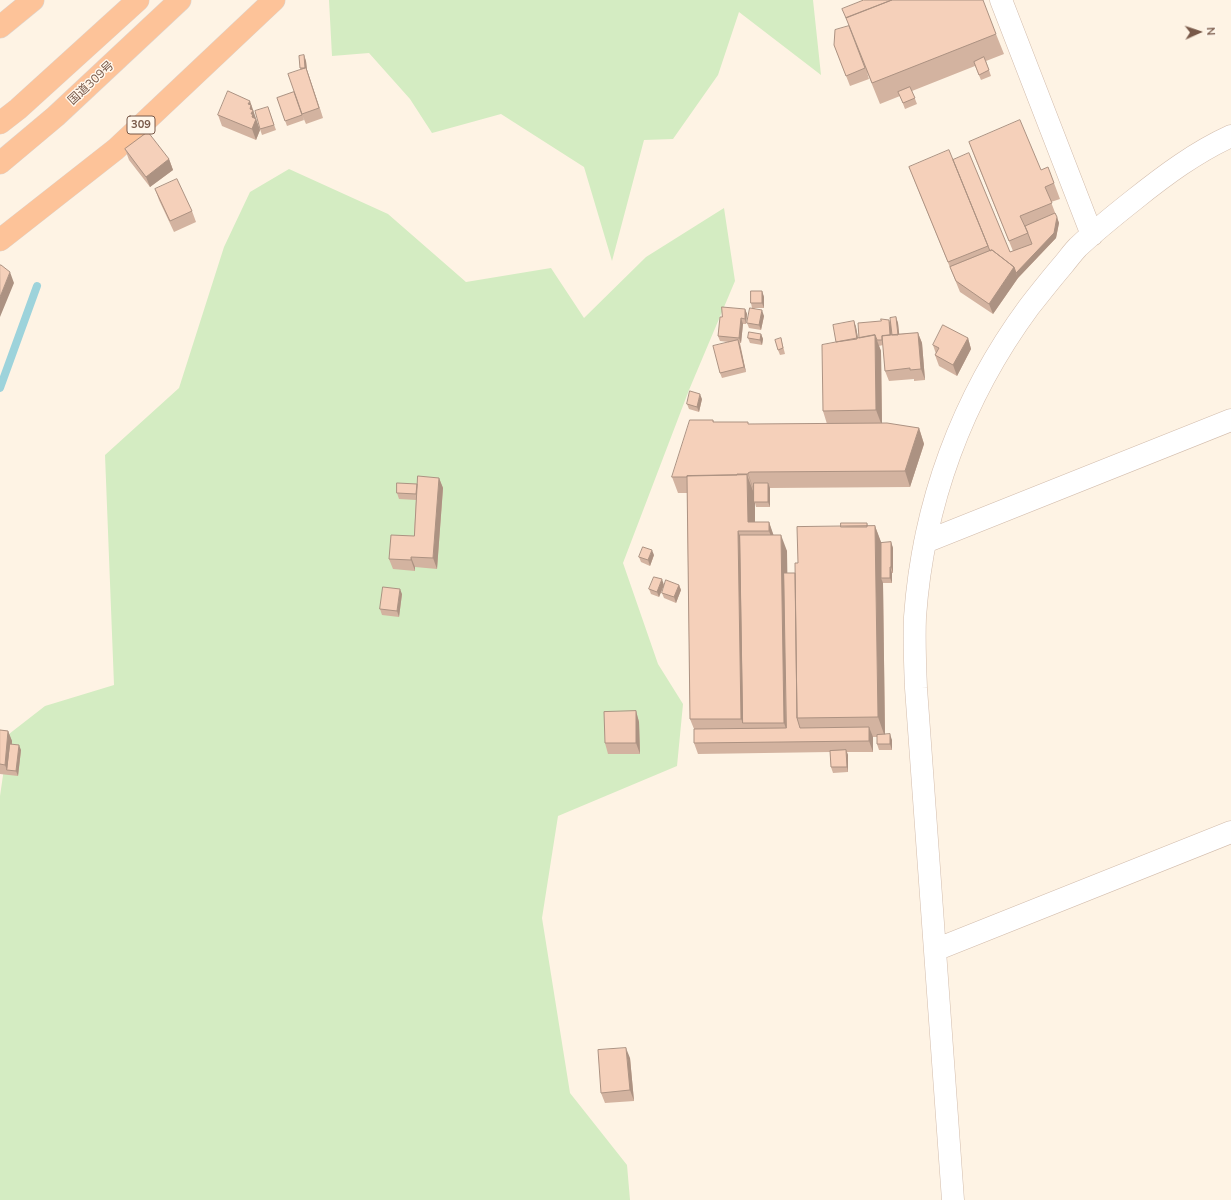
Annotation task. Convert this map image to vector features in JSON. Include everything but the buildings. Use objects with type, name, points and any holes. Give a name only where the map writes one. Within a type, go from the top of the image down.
[{"type":"highway","points":[[0,27],[33,0]]},
{"type":"highway","points":[[0,123],[18,109],[138,0]]},
{"type":"highway","name":"国道309号","points":[[0,163],[56,116],[180,0]]},
{"type":"highway","name":"309","points":[[0,240],[116,149],[274,0]]},
{"type":"street","points":[[1001,0],[1092,235]]},
{"type":"street","points":[[953,1200],[914,646],[916,610],[925,542],[935,500],[950,451],[968,409],[1012,330],[1043,288],[1078,247],[1115,214],[1167,174],[1211,145],[1231,136]]},
{"type":"street","points":[[925,542],[1231,420]]},
{"type":"street","points":[[935,950],[1231,832]]},
{"type":"green space","points":[[329,0],[813,0],[821,75],[739,12],[718,75],[673,139],[644,140],[612,261],[584,167],[501,114],[432,133],[410,99],[369,53],[332,56]]},
{"type":"green space","points":[[289,169],[388,214],[466,282],[551,268],[584,318],[646,257],[724,208],[735,281],[689,390],[623,563],[658,664],[683,704],[677,766],[558,816],[542,918],[570,1093],[627,1165],[630,1200],[0,1200],[0,796],[9,734],[45,706],[114,685],[105,455],[179,388],[224,247],[250,192]]},
{"type":"waterway","points":[[0,388],[37,286]]}]
